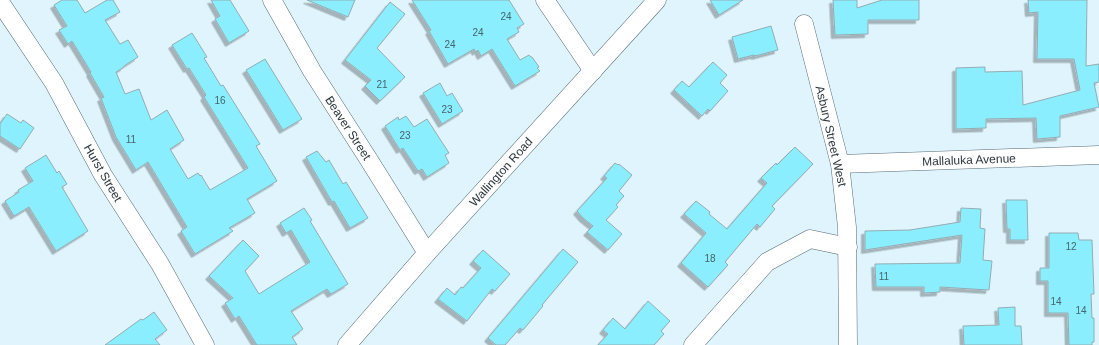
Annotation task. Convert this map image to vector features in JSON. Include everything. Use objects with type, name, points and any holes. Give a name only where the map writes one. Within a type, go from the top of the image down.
[{"type":"street","name":"Beaver Street","points":[[272,0],[312,71],[427,253]]},
{"type":"street","points":[[545,0],[593,71]]},
{"type":"street","name":"Wallington Road","points":[[347,345],[427,253],[657,0]]},
{"type":"street","name":"Hurst Street","points":[[0,2],[54,83],[103,175],[160,264],[205,345]]},
{"type":"street","name":"Asbury Street West","points":[[804,24],[840,164],[848,227],[848,345]]},
{"type":"street","name":"Mallaluka Avenue","points":[[840,164],[1099,155]]},
{"type":"street","points":[[693,345],[767,262],[810,238],[848,247]]},
{"type":"building","points":[[62,0],[77,0],[85,13],[107,0],[113,0],[120,12],[105,20],[120,44],[128,40],[138,57],[116,72],[125,94],[139,89],[151,120],[167,110],[184,140],[170,149],[188,179],[198,173],[200,176],[201,175],[210,190],[248,168],[204,97],[206,95],[172,45],[192,33],[207,57],[204,58],[221,86],[223,85],[260,144],[256,146],[277,181],[247,199],[255,213],[229,228],[233,231],[195,254],[181,231],[187,227],[148,162],[136,170],[116,137],[101,98],[104,97],[90,73],[91,72],[72,41],[68,44],[59,30],[67,26],[54,5]]},
{"type":"building","points":[[211,0],[230,0],[249,31],[229,43],[215,19],[220,16]]},
{"type":"building","points":[[307,0],[355,0],[348,17]]},
{"type":"building","points":[[412,0],[509,0],[524,24],[517,28],[519,32],[507,39],[520,60],[529,55],[539,67],[537,68],[540,71],[515,86],[492,49],[481,56],[478,50],[476,52],[474,49],[448,64],[429,31],[431,30]]},
{"type":"building","points":[[710,0],[743,0],[719,15]]},
{"type":"building","points":[[833,0],[857,0],[857,8],[882,0],[919,0],[919,20],[868,20],[868,34],[835,35]]},
{"type":"building","points":[[1028,0],[1087,0],[1086,66],[1099,64],[1099,82],[1094,83],[1099,107],[1060,116],[1060,137],[1037,139],[1036,118],[986,119],[986,128],[956,129],[956,68],[985,67],[985,72],[1022,71],[1023,105],[1080,90],[1074,59],[1037,59],[1038,12],[1029,13]]},
{"type":"building","points":[[390,2],[405,14],[377,48],[405,77],[380,101],[365,86],[371,80],[345,60]]},
{"type":"building","points":[[771,26],[778,50],[738,59],[732,37]]},
{"type":"building","points":[[265,59],[302,119],[283,130],[246,70]]},
{"type":"building","points":[[713,62],[727,75],[720,83],[728,91],[710,111],[708,109],[702,116],[674,90],[682,81],[689,87]]},
{"type":"building","points":[[440,83],[447,96],[452,93],[463,111],[442,124],[423,93]]},
{"type":"building","points":[[7,114],[21,123],[23,120],[34,128],[20,149],[0,136],[0,124]]},
{"type":"building","points":[[406,116],[414,127],[427,119],[449,153],[445,155],[449,163],[427,177],[422,169],[418,171],[403,148],[400,150],[385,126],[398,117],[399,120]]},
{"type":"building","points":[[795,147],[813,164],[772,206],[775,209],[760,227],[757,224],[725,262],[728,265],[708,287],[681,263],[706,233],[684,214],[696,201],[710,212],[709,214],[727,229],[767,183],[761,178]]},
{"type":"building","points":[[317,151],[326,162],[329,160],[343,184],[346,182],[368,218],[350,228],[334,201],[332,202],[306,157]]},
{"type":"building","points":[[46,155],[57,173],[59,171],[67,184],[62,187],[88,231],[56,251],[29,207],[14,216],[5,201],[19,192],[18,190],[33,181],[25,168]]},
{"type":"building","points":[[615,163],[618,165],[619,164],[632,175],[619,191],[624,196],[616,205],[618,207],[606,220],[622,234],[608,250],[587,232],[593,226],[577,211],[607,178],[604,176]]},
{"type":"building","points":[[1006,200],[1027,200],[1028,240],[1010,240],[1010,229],[1007,229]]},
{"type":"building","points":[[304,208],[312,220],[310,221],[348,284],[331,294],[327,289],[291,311],[303,329],[292,337],[297,345],[257,345],[239,316],[235,319],[225,303],[233,298],[209,276],[243,240],[259,256],[245,271],[259,294],[310,262],[291,230],[286,233],[280,223]]},
{"type":"building","points":[[961,208],[981,209],[980,228],[985,229],[983,260],[992,261],[989,290],[940,287],[940,292],[924,293],[924,287],[876,287],[875,264],[960,263],[962,235],[865,250],[865,231],[910,230],[960,222]]},
{"type":"building","points":[[1049,233],[1078,233],[1079,240],[1092,240],[1094,294],[1091,294],[1092,318],[1094,318],[1094,342],[1092,342],[1092,345],[1069,345],[1068,313],[1048,313],[1048,281],[1040,281],[1040,268],[1049,268]]},
{"type":"building","points":[[563,249],[578,262],[523,330],[520,328],[505,345],[496,345],[488,338]]},
{"type":"building","points":[[483,250],[510,274],[495,291],[492,289],[467,321],[438,299],[447,288],[455,295],[461,287],[463,288],[481,268],[473,261]]},
{"type":"building","points":[[648,301],[670,321],[661,331],[664,334],[654,345],[598,345],[608,334],[603,330],[613,318],[625,329]]},
{"type":"building","points":[[1015,307],[1015,326],[1021,326],[1022,345],[964,345],[963,326],[999,325],[998,308]]},
{"type":"building","points":[[154,312],[167,330],[155,339],[160,345],[105,345],[141,319],[143,320]]}]
